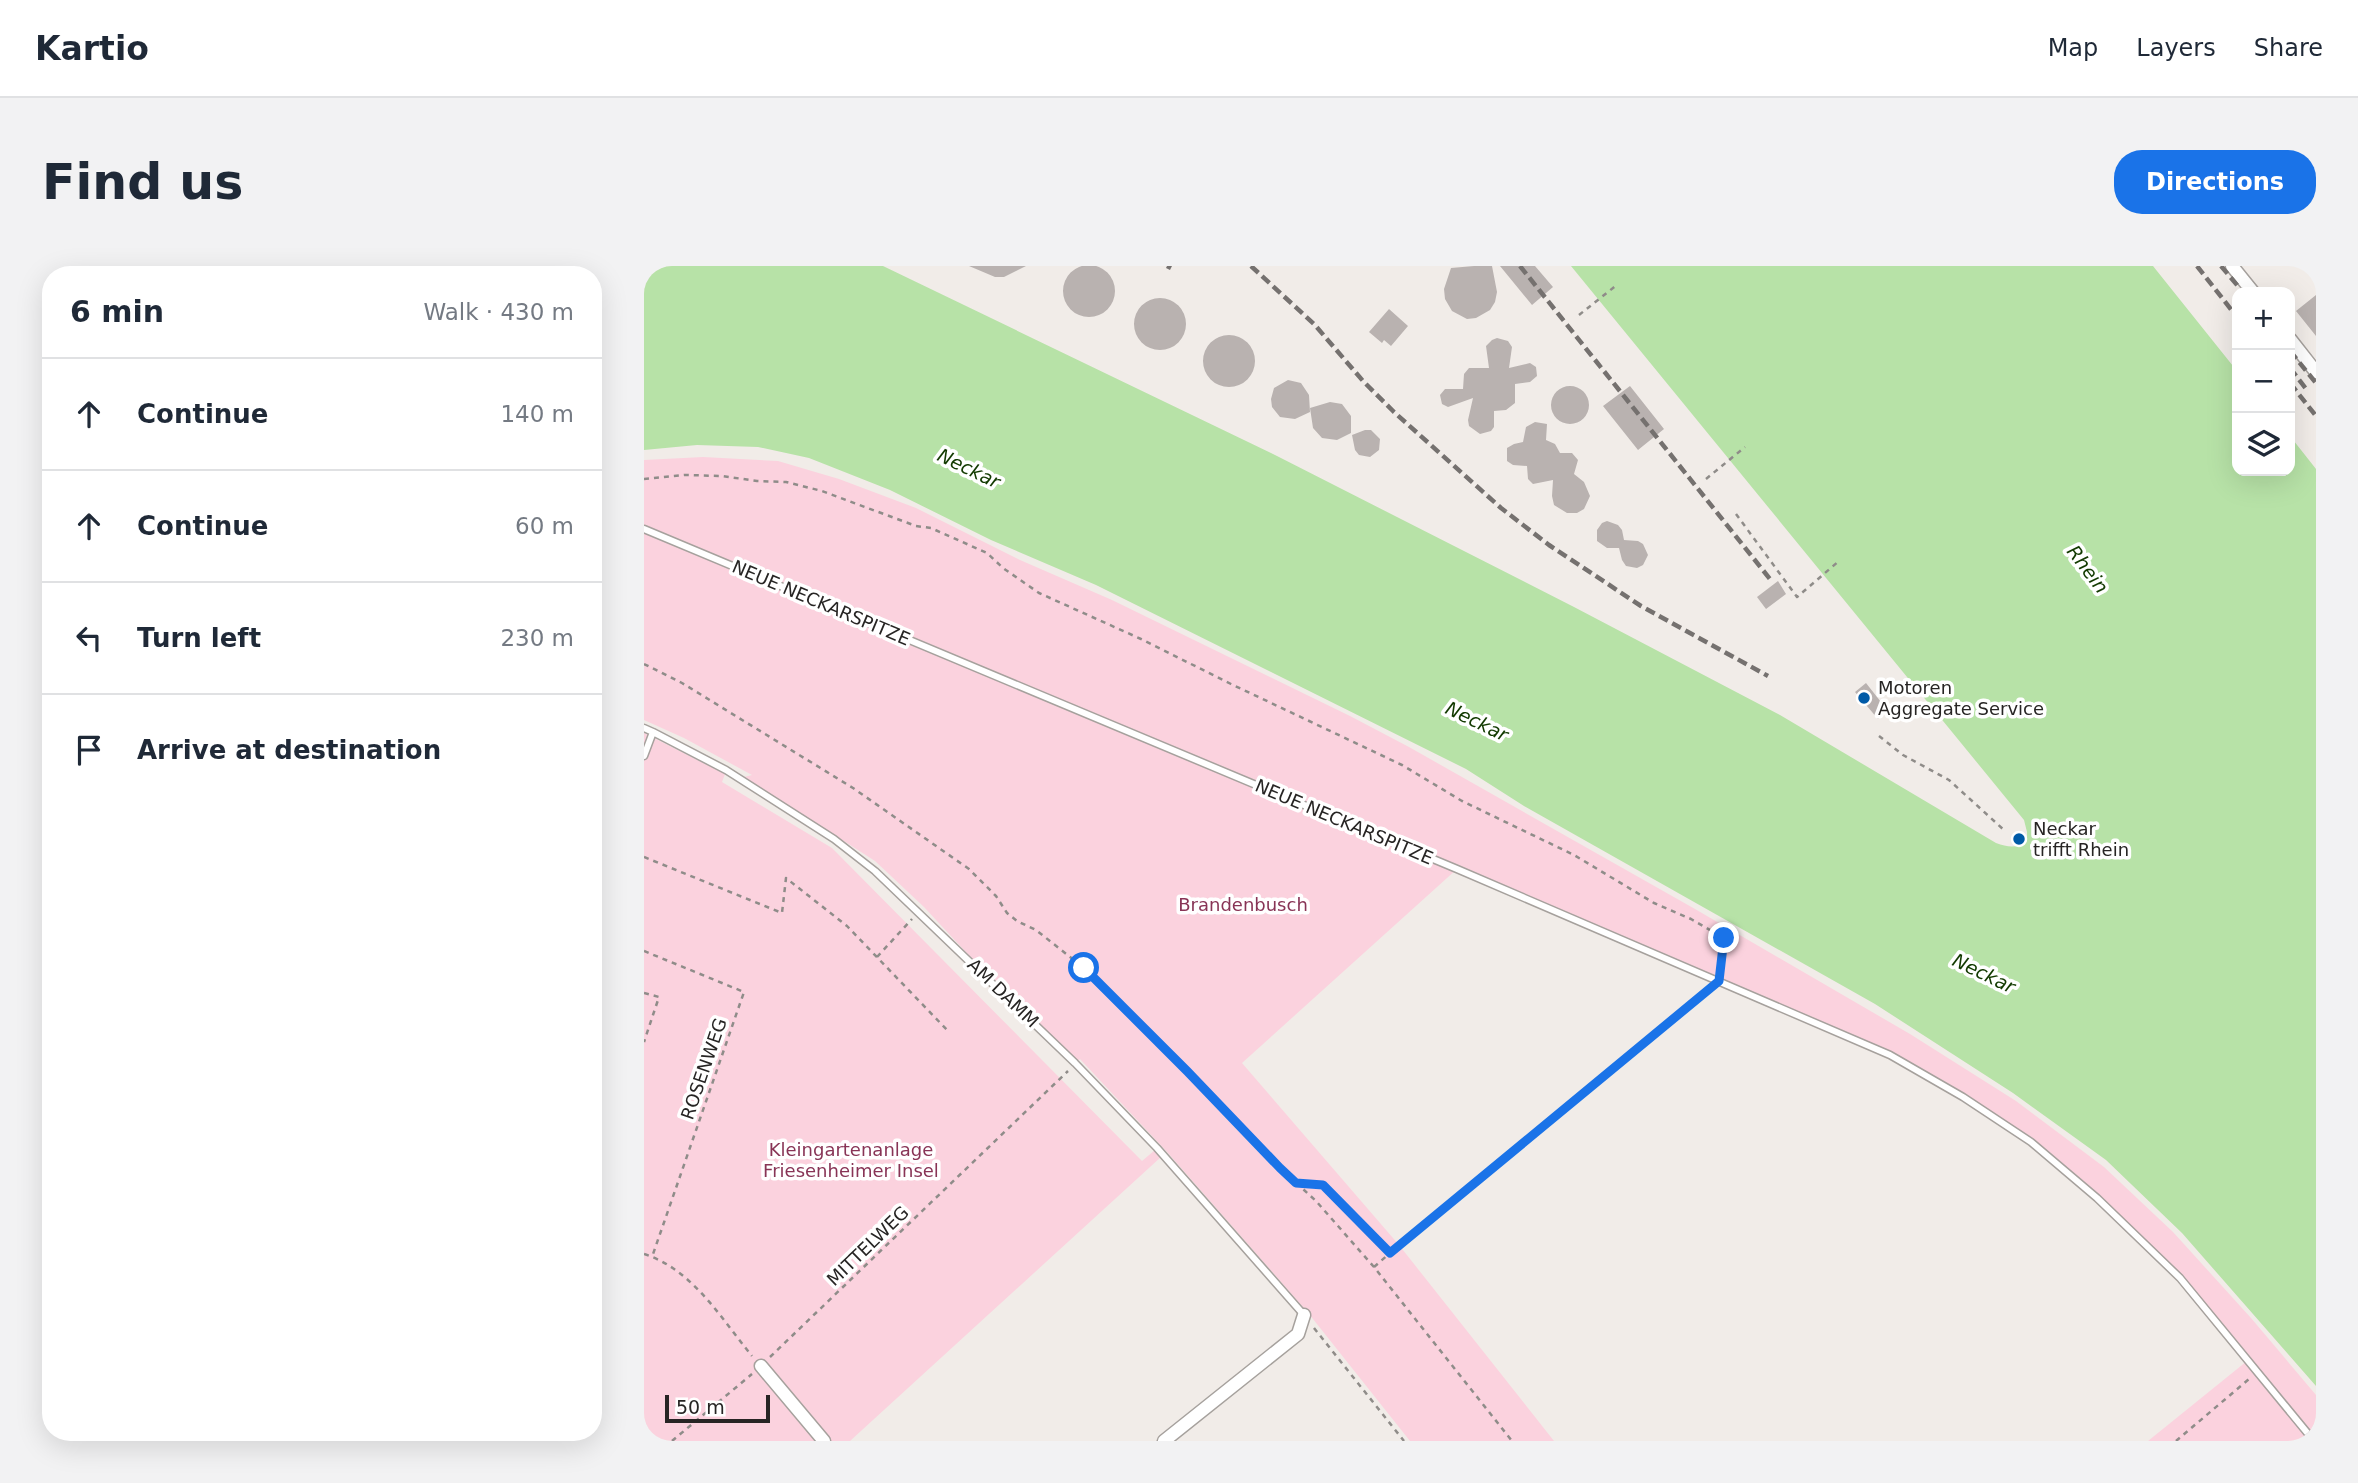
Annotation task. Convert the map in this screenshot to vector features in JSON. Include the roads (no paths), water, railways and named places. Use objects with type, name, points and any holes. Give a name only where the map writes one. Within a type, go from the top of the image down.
[{"type":"street","points":[[2232,266],[2249,287]]},
{"type":"street","points":[[2295,345],[2316,372]]},
{"type":"street","points":[[1164,1441],[1297,1334],[1304,1315]]},
{"type":"street","points":[[761,1366],[824,1441]]},
{"type":"lane","name":"NEUE NECKARSPITZE","points":[[644,529],[1457,869],[1890,1055],[1963,1097],[2031,1142],[2096,1198],[2180,1278],[2314,1441]]},
{"type":"lane","name":"AM DAMM","points":[[644,728],[726,770],[834,839],[875,871],[1075,1063],[1157,1148],[1304,1315]]},
{"type":"lane","points":[[644,756],[653,732]]},
{"type":"water","points":[[644,266],[883,266],[1277,456],[1574,607],[1780,715],[1996,843],[2012,846],[2027,841],[2024,820],[1571,266],[2153,266],[2232,365],[2232,476],[2295,476],[2295,442],[2316,469],[2316,1386],[2182,1233],[2106,1160],[2013,1093],[1875,1004],[1524,806],[1466,769],[1096,585],[991,540],[890,490],[809,458],[758,447],[697,445],[644,450]]},
{"type":"railway","points":[[1167,266],[1171,268]]},
{"type":"railway","points":[[1251,266],[1314,324],[1394,412],[1501,508],[1549,545],[1641,606],[1768,676]]},
{"type":"railway","points":[[1520,266],[1770,579]]},
{"type":"railway","points":[[2197,266],[2232,311]]},
{"type":"railway","points":[[2221,266],[2239,287]]},
{"type":"railway","points":[[2295,357],[2316,383]]},
{"type":"railway","points":[[2295,374],[2307,390]]},
{"type":"railway","points":[[2295,389],[2316,416]]},
{"type":"place","name":"Motoren Aggregate Service","points":[[1864,698]]},
{"type":"place","name":"Neckar trifft Rhein","points":[[2019,839]]},
{"type":"water label","name":"Neckar","points":[[969,468]]},
{"type":"water label","name":"Rhein","points":[[2088,569]]},
{"type":"water label","name":"Neckar","points":[[1477,721]]},
{"type":"water label","name":"Neckar","points":[[1984,973]]},
{"type":"park label","name":"Brandenbusch","points":[[1243,905]]},
{"type":"park label","name":"Kleingartenanlage Friesenheimer Insel","points":[[851,1160]]}]
